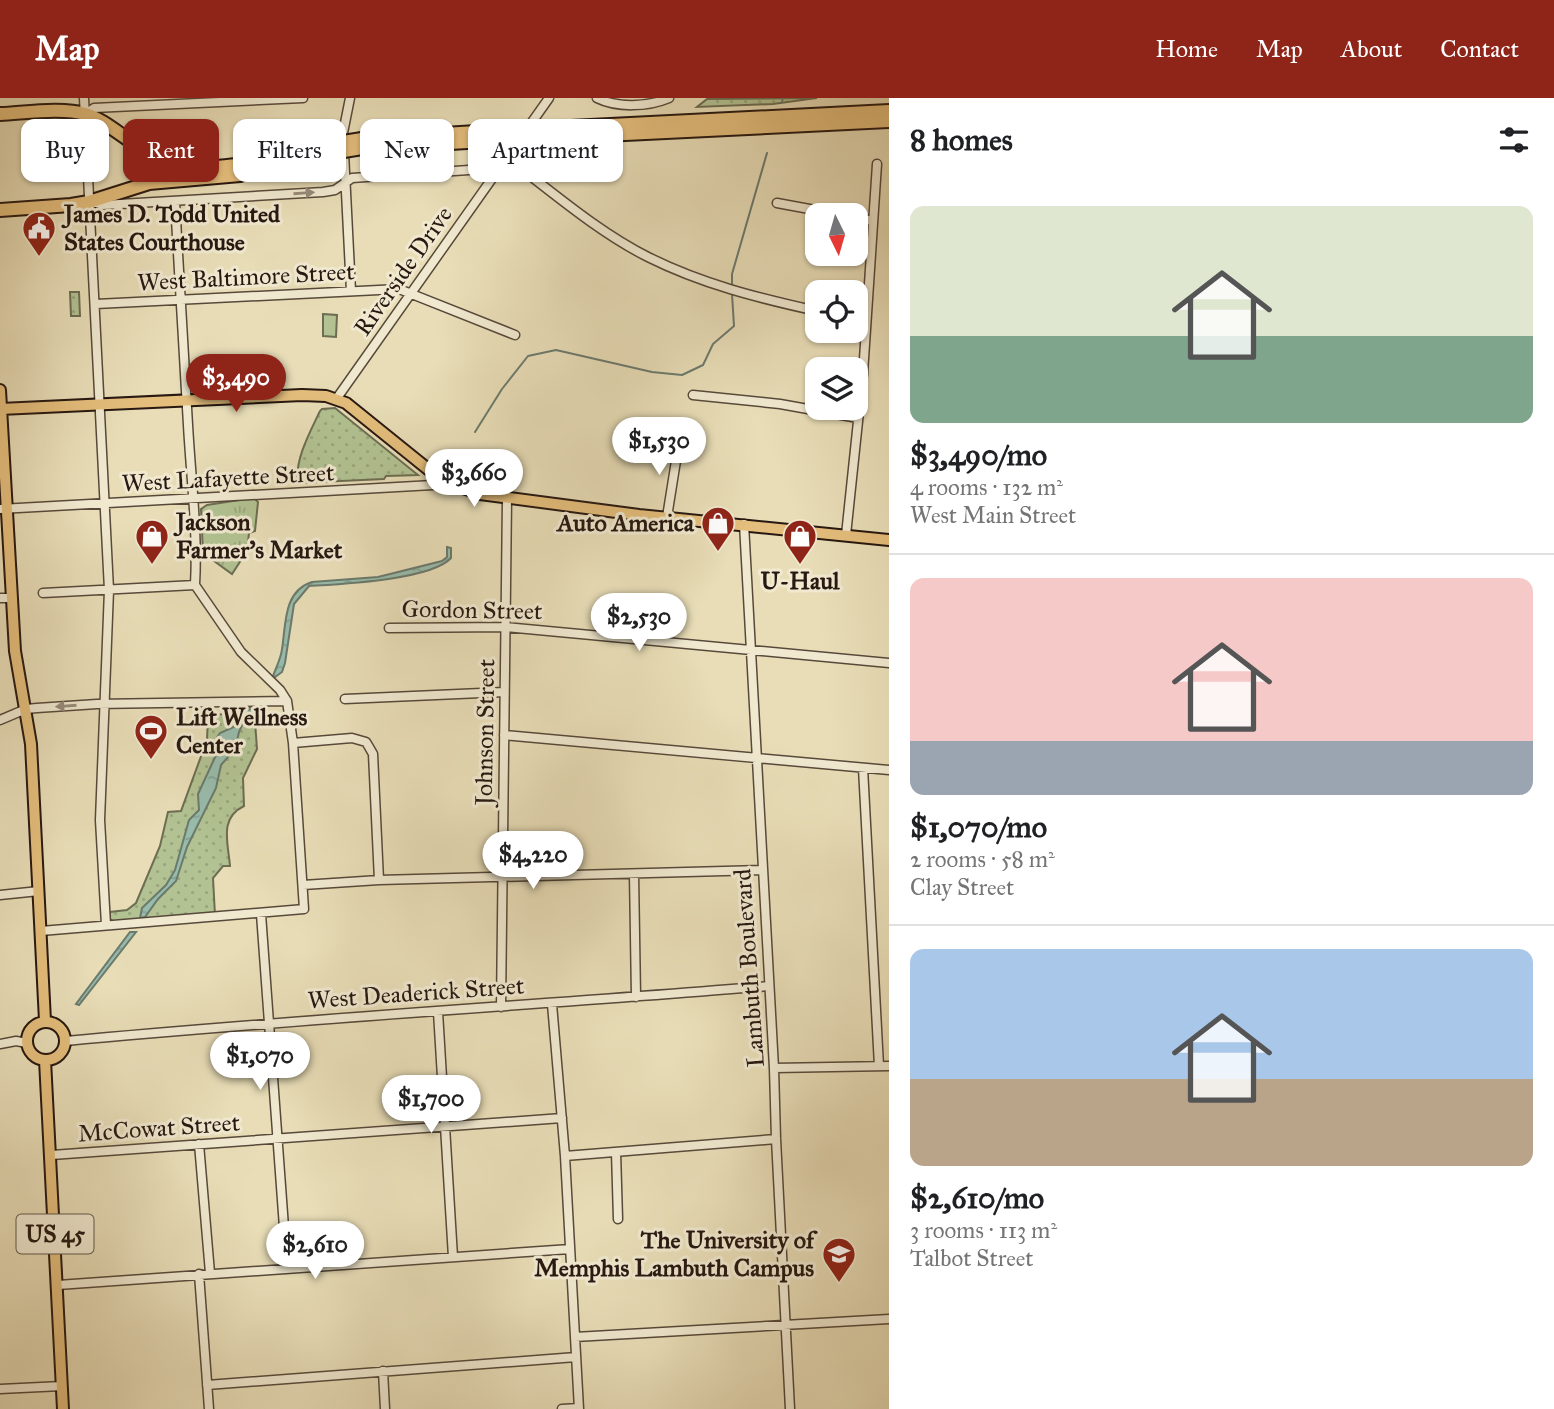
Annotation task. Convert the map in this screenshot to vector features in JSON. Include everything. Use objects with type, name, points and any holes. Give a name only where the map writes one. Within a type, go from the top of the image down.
[{"type":"highway","points":[[623,128],[889,111]]},
{"type":"highway","points":[[0,114],[85,114],[150,153],[189,166],[233,167]]},
{"type":"highway","points":[[623,130],[889,121]]},
{"type":"highway","points":[[346,146],[468,137]]},
{"type":"highway","points":[[0,210],[46,208],[89,202],[149,183],[233,176]]},
{"type":"main road","points":[[0,390],[5,598],[31,744],[46,1021]]},
{"type":"main road","points":[[1,410],[302,395],[337,398],[356,410],[434,474],[451,484],[480,494],[889,540]]},
{"type":"main road","points":[[46,1021],[62,1029],[66,1041],[62,1052],[46,1060],[33,1055],[27,1043],[34,1026],[46,1021]]},
{"type":"main road","name":"US 45","points":[[46,1060],[63,1409]]},
{"type":"street","points":[[84,98],[109,590],[100,820],[106,925]]},
{"type":"street","points":[[85,114],[94,108],[169,102],[303,98]]},
{"type":"street","points":[[350,98],[343,133],[351,291]]},
{"type":"street","name":"Riverside Drive","points":[[534,119],[549,98]]},
{"type":"street","points":[[597,98],[614,104],[656,103],[669,98]]},
{"type":"street","points":[[868,294],[877,164]]},
{"type":"street","points":[[89,202],[103,205],[176,202],[323,192],[335,190],[352,178],[468,170]]},
{"type":"street","name":"Riverside Drive","points":[[337,398],[488,182]]},
{"type":"street","points":[[539,182],[645,256],[727,289],[805,308]]},
{"type":"street","points":[[41,931],[304,909],[293,743],[287,701],[280,690],[241,652],[195,585],[197,565],[194,499],[176,202]]},
{"type":"street","points":[[777,203],[805,208]]},
{"type":"street","points":[[868,220],[873,221]]},
{"type":"street","name":"West Baltimore Street","points":[[96,304],[399,289],[515,335]]},
{"type":"street","points":[[693,395],[805,408]]},
{"type":"street","points":[[846,535],[858,420]]},
{"type":"street","points":[[667,517],[679,442]]},
{"type":"street","name":"West Lafayette Street","points":[[3,509],[451,484]]},
{"type":"street","name":"Johnson Street","points":[[500,1007],[507,499]]},
{"type":"street","name":"Lambuth Boulevard","points":[[744,524],[790,1409]]},
{"type":"street","points":[[43,593],[195,585]]},
{"type":"street","name":"Gordon Street","points":[[389,628],[506,627],[889,663]]},
{"type":"street","points":[[345,699],[504,692]]},
{"type":"street","points":[[0,720],[26,709],[105,704],[287,701]]},
{"type":"street","points":[[504,735],[889,770]]},
{"type":"street","points":[[293,743],[352,738],[366,742],[373,754],[379,880]]},
{"type":"street","points":[[863,768],[879,1066]]},
{"type":"street","points":[[303,885],[379,880],[762,870]]},
{"type":"street","points":[[634,874],[636,997]]},
{"type":"street","points":[[0,895],[39,891]]},
{"type":"street","points":[[261,914],[287,1268]]},
{"type":"street","name":"West Deaderick Street","points":[[66,1041],[269,1022],[552,1004],[769,986]]},
{"type":"street","points":[[552,1004],[565,1156],[579,1408],[562,1409]]},
{"type":"street","points":[[438,1012],[453,1257]]},
{"type":"street","points":[[0,1044],[16,1041],[27,1043]]},
{"type":"street","points":[[774,1068],[889,1066]]},
{"type":"street","name":"McCowat Street","points":[[52,1155],[562,1118]]},
{"type":"street","points":[[565,1156],[776,1139]]},
{"type":"street","points":[[199,1144],[210,1273]]},
{"type":"street","points":[[616,1152],[618,1219]]},
{"type":"street","points":[[58,1284],[570,1249]]},
{"type":"street","points":[[199,1274],[209,1409]]},
{"type":"street","points":[[575,1337],[889,1319]]},
{"type":"street","points":[[208,1385],[576,1357]]},
{"type":"street","points":[[383,1371],[386,1409]]},
{"type":"street","points":[[0,1389],[62,1386]]},
{"type":"green space","points":[[817,98],[773,104],[697,107],[707,99]]},
{"type":"green space","points":[[70,292],[79,292],[80,316],[71,316]]},
{"type":"green space","points":[[323,314],[337,315],[336,337],[323,336]]},
{"type":"green space","points":[[335,408],[418,475],[298,483],[298,465],[320,411]]},
{"type":"green space","points":[[255,499],[258,502],[255,531],[249,533],[247,551],[232,574],[203,553],[201,509],[207,505]]},
{"type":"green space","points":[[254,707],[257,749],[243,778],[244,806],[236,811],[228,824],[230,866],[223,866],[213,878],[215,915],[115,922],[110,919],[110,912],[127,910],[136,903],[160,846],[168,812],[181,811],[207,740],[208,715],[229,714],[235,708]]},
{"type":"water","points":[[447,547],[451,548],[451,558],[425,571],[384,579],[309,586],[294,604],[285,663],[282,672],[273,676],[281,652],[291,601],[303,586],[312,582],[378,577],[442,561],[447,557]]},
{"type":"water","points":[[252,709],[239,732],[235,749],[221,765],[216,788],[187,847],[176,881],[145,917],[140,918],[142,908],[166,885],[175,870],[189,820],[199,810],[198,794],[217,753],[216,739],[220,733],[236,726],[246,710]]},
{"type":"water","points":[[130,932],[136,932],[79,1005],[76,1004]]},
{"type":"waterway","points":[[782,102],[783,98]]},
{"type":"waterway","points":[[732,285],[732,274],[767,153]]},
{"type":"waterway","points":[[475,432],[502,389],[528,356],[556,350],[652,372],[682,375],[703,365],[713,344],[734,326],[732,294]]},
{"type":"place","name":"James D. Todd United States Courthouse","points":[[39,258]]},
{"type":"place","name":"Auto America","points":[[718,553]]},
{"type":"place","name":"Jackson Farmer's Market","points":[[152,566]]},
{"type":"place","name":"U-Haul","points":[[800,566]]},
{"type":"place","name":"Lift Wellness Center","points":[[151,761]]},
{"type":"place","name":"The University of Memphis Lambuth Campus","points":[[839,1284]]}]
